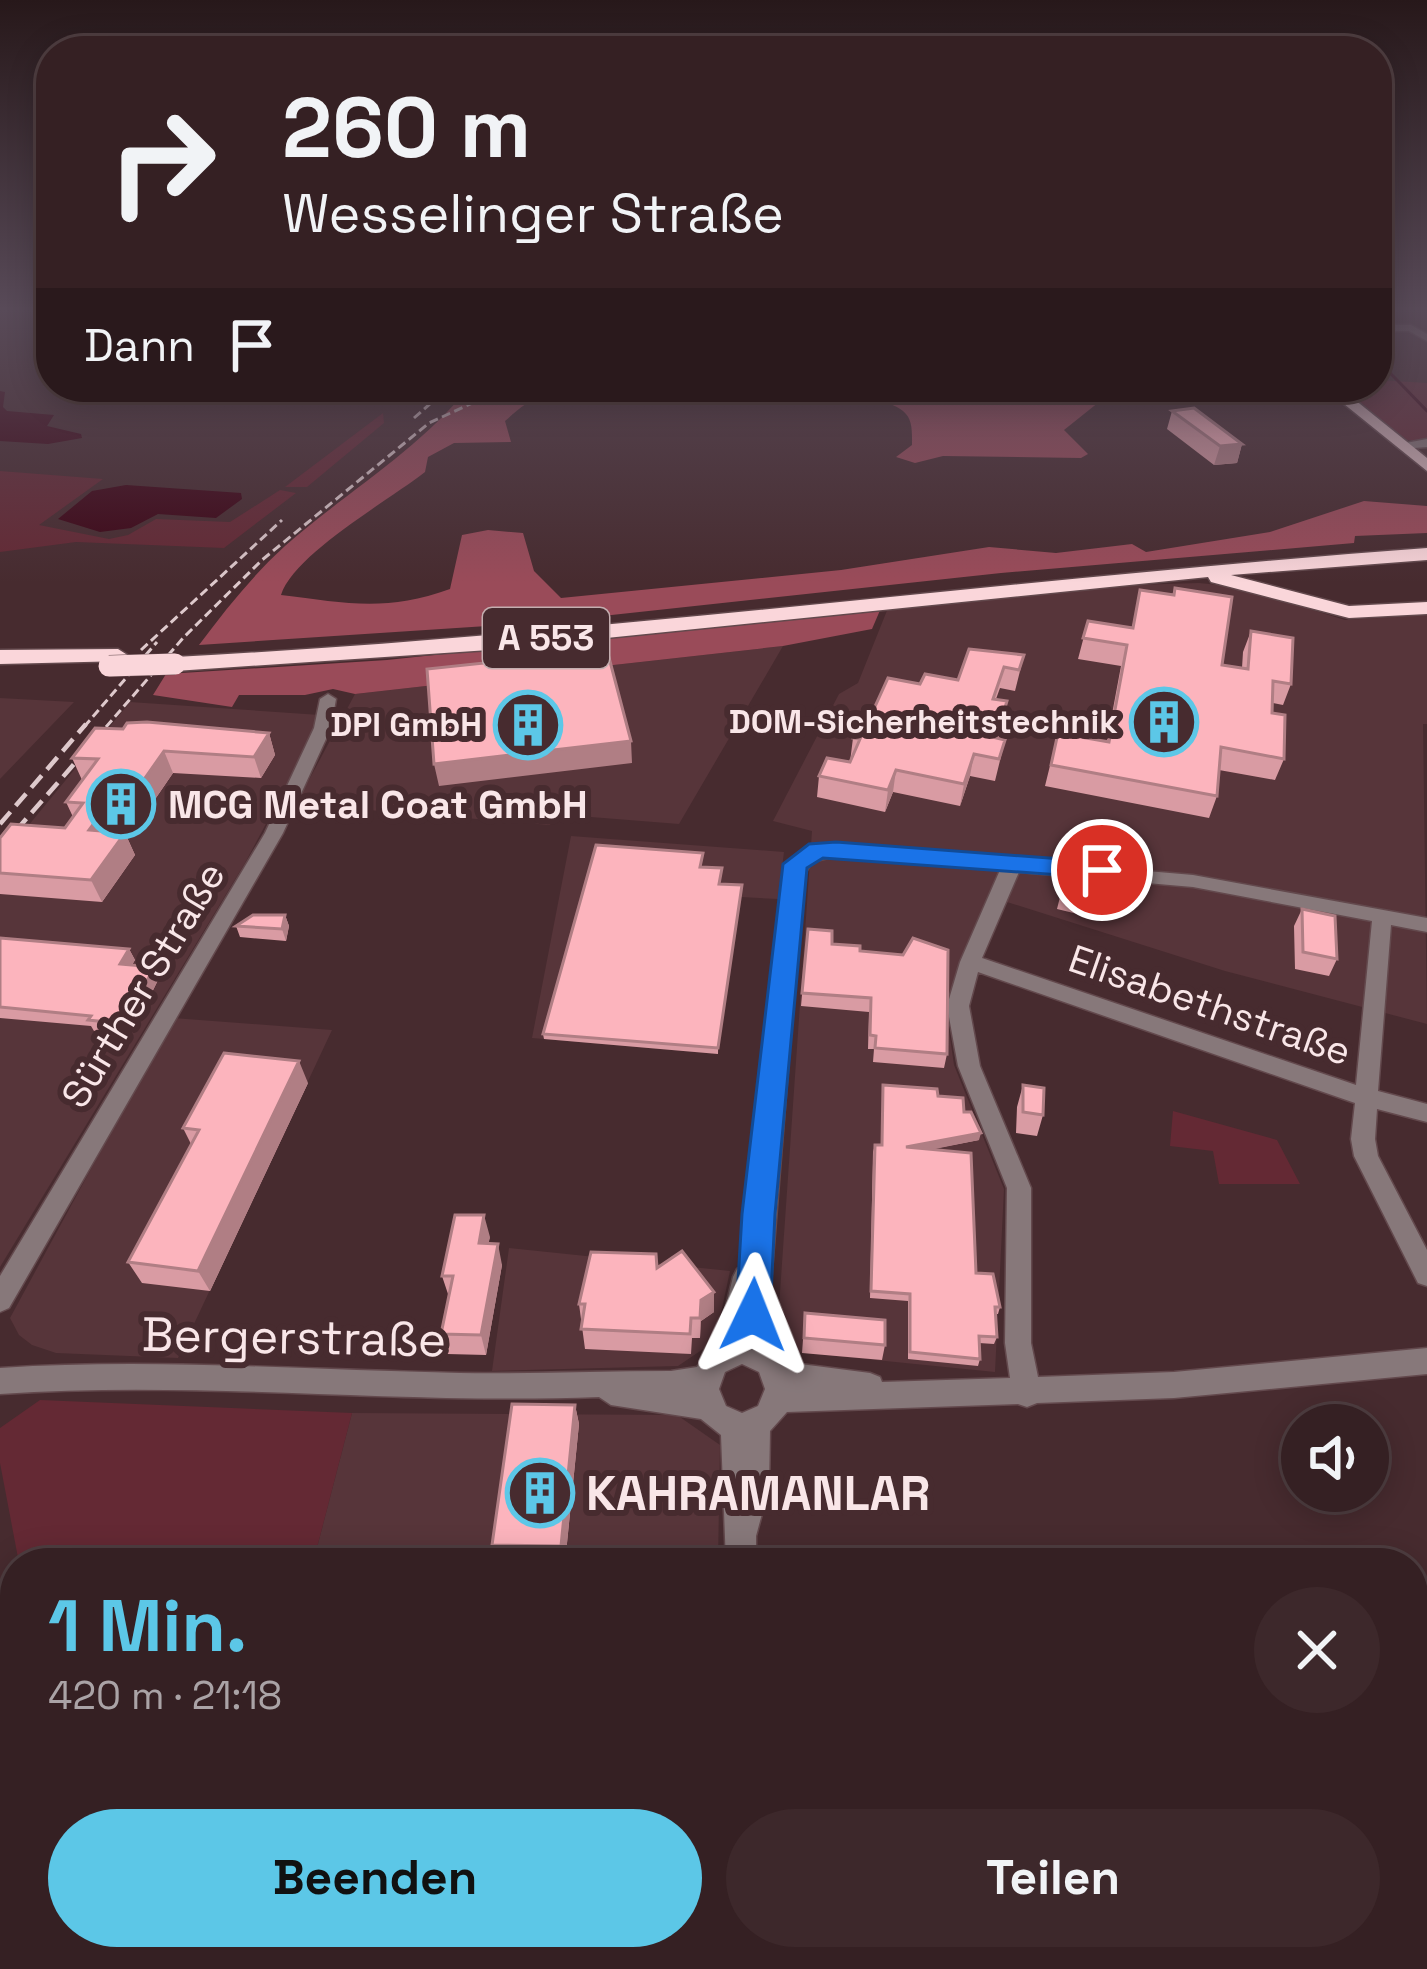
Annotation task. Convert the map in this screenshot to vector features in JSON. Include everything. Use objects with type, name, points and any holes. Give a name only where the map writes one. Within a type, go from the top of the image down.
[{"type":"highway","name":"A 553","points":[[0,667],[495,643],[1140,574],[1422,551]]},
{"type":"highway","name":"A 553","points":[[180,659],[480,635],[1054,572],[1422,551]]},
{"type":"highway","points":[[1422,551],[1324,565],[1311,572],[1309,581],[1328,598],[1348,602],[1427,604]]},
{"type":"highway","points":[[1140,574],[1238,580],[1349,612],[1427,604]]},
{"type":"highway","name":"A 553","points":[[0,657],[113,661]]},
{"type":"main road","points":[[1348,402],[1427,466]]},
{"type":"street","points":[[1401,445],[1427,443]]},
{"type":"street","name":"Sürther Straße","points":[[0,1300],[262,854],[322,729],[328,699]]},
{"type":"street","points":[[741,1354],[790,904],[795,864],[802,856],[836,850],[1193,881],[1427,925]]},
{"type":"street","points":[[1013,863],[970,962],[958,1006],[969,1066],[1019,1188],[1018,1343],[1028,1394]]},
{"type":"street","points":[[1382,916],[1365,1097],[1366,1156],[1427,1275]]},
{"type":"street","name":"Elisabethstraße","points":[[970,962],[1365,1097],[1427,1113]]},
{"type":"street","points":[[741,1354],[778,1386],[1028,1394],[1427,1360]]},
{"type":"street","points":[[707,1393],[715,1362],[741,1354]]},
{"type":"street","name":"Bergerstraße","points":[[0,1381],[211,1379],[707,1393],[746,1424]]},
{"type":"street","points":[[741,1548],[746,1424],[766,1418],[778,1386]]},
{"type":"shaded area","points":[[0,399],[7,411],[54,415],[47,426],[82,438],[48,444],[0,441]]},
{"type":"shaded area","points":[[1427,399],[1427,441],[1407,440],[1359,402]]},
{"type":"shaded area","points":[[456,402],[532,402],[505,421],[511,442],[454,443],[428,457],[425,472],[323,546],[289,579],[281,595],[386,603],[450,589],[462,535],[488,530],[523,533],[534,571],[561,598],[841,570],[989,547],[1056,553],[1132,544],[1146,552],[1270,532],[1364,501],[1427,506],[1427,533],[1355,536],[1354,543],[1001,573],[547,622],[199,645],[273,557]]},
{"type":"shaded area","points":[[880,402],[1099,402],[1064,430],[1088,454],[1081,458],[943,456],[915,463],[896,457],[912,445],[911,426],[903,411]]},
{"type":"shaded area","points":[[383,413],[384,423],[307,487],[285,487]]},
{"type":"shaded area","points":[[0,471],[103,479],[39,525],[109,539],[128,535],[156,519],[230,522],[280,490],[296,493],[224,548],[76,542],[0,552]]},
{"type":"shaded area","points":[[126,485],[241,493],[242,499],[216,518],[158,514],[131,528],[100,532],[58,519],[92,491]]},
{"type":"shaded area","points":[[1199,583],[1239,587],[1345,620],[1427,615],[1427,724],[1423,724],[1427,1024],[1225,971],[988,896],[946,1010],[954,1065],[1004,1189],[995,1372],[776,1350],[812,831],[773,821],[839,694],[858,683],[888,608],[1100,586]]},
{"type":"shaded area","points":[[881,608],[872,629],[783,646],[355,694],[333,689],[305,695],[239,695],[232,707],[153,695],[166,674],[387,660]]},
{"type":"shaded area","points":[[783,646],[679,824],[553,814],[550,825],[296,804],[355,694]]},
{"type":"shaded area","points":[[0,698],[74,702],[0,779]]},
{"type":"shaded area","points":[[130,702],[320,715],[322,719],[245,863],[0,1267],[0,860]]},
{"type":"shaded area","points":[[571,836],[784,852],[778,899],[741,897],[718,1054],[532,1038]]},
{"type":"shaded area","points":[[173,1018],[332,1030],[178,1358],[56,1353],[32,1345],[19,1335],[10,1318]]},
{"type":"shaded area","points":[[1173,1111],[1277,1140],[1300,1184],[1219,1184],[1213,1151],[1170,1146]]},
{"type":"shaded area","points":[[509,1248],[730,1271],[715,1341],[678,1366],[492,1371]]},
{"type":"shaded area","points":[[40,1400],[352,1413],[317,1548],[16,1548],[0,1463],[0,1428]]},
{"type":"shaded area","points":[[352,1413],[677,1415],[720,1445],[718,1548],[317,1548]]},
{"type":"building","points":[[1194,408],[1242,444],[1220,446],[1172,411]]},
{"type":"building","name":"DOM-Sicherheitstechnik","points":[[1175,588],[1232,597],[1222,665],[1248,669],[1251,631],[1293,638],[1291,684],[1273,681],[1272,713],[1285,715],[1284,759],[1221,747],[1217,796],[1051,765],[1058,733],[1109,742],[1127,645],[1083,638],[1088,621],[1133,628],[1140,590],[1174,595]]},
{"type":"building","points":[[969,649],[1024,655],[1019,670],[1004,667],[993,699],[1007,701],[996,738],[1005,740],[999,759],[974,754],[964,784],[896,770],[888,790],[819,776],[827,758],[850,762],[860,739],[853,738],[860,723],[867,724],[888,678],[920,684],[925,674],[958,680]]},
{"type":"building","name":"DPI GmbH","points":[[607,650],[631,741],[434,764],[427,669]]},
{"type":"building","points":[[127,723],[269,733],[254,757],[164,751],[124,808],[106,807],[89,830],[125,833],[91,880],[0,873],[0,838],[11,824],[65,828],[83,803],[66,802],[98,759],[72,758],[95,728],[123,729]]},
{"type":"building","points":[[596,845],[703,853],[700,867],[722,868],[719,884],[742,885],[718,1048],[543,1034]]},
{"type":"building","points":[[1061,863],[1097,867],[1091,899],[1062,892],[1067,872]]},
{"type":"building","points":[[1302,909],[1335,916],[1337,959],[1303,952]]},
{"type":"building","points":[[253,915],[285,915],[282,929],[236,926]]},
{"type":"building","points":[[808,929],[832,931],[832,944],[860,946],[860,951],[903,955],[913,938],[948,950],[947,1054],[875,1048],[876,1036],[870,1035],[871,998],[802,993]]},
{"type":"building","points":[[0,938],[129,949],[120,964],[154,967],[126,1024],[0,1007]]},
{"type":"building","points":[[224,1053],[299,1061],[198,1271],[128,1262],[199,1130],[183,1128]]},
{"type":"building","points":[[883,1085],[937,1089],[938,1096],[963,1098],[964,1112],[971,1112],[981,1133],[906,1147],[971,1153],[976,1273],[993,1274],[1000,1307],[995,1307],[997,1337],[979,1336],[980,1359],[910,1352],[910,1294],[871,1291],[875,1145],[882,1145]]},
{"type":"building","points":[[1023,1085],[1044,1088],[1043,1115],[1023,1112]]},
{"type":"building","points":[[455,1215],[484,1215],[479,1243],[498,1244],[481,1335],[441,1334],[453,1276],[442,1276]]},
{"type":"building","points":[[682,1251],[714,1292],[701,1300],[700,1318],[691,1318],[690,1334],[581,1329],[585,1304],[579,1304],[591,1252],[656,1254],[657,1268]]},
{"type":"building","points":[[805,1313],[885,1320],[885,1345],[804,1338]]},
{"type":"building","name":"KAHRAMANLAR","points":[[512,1404],[575,1405],[561,1546],[492,1545]]},
{"type":"waterway","points":[[1415,399],[1427,411]]},
{"type":"railway","points":[[414,418],[432,402]]},
{"type":"railway","points":[[106,727],[184,637],[262,560],[429,423],[474,402]]},
{"type":"railway","points":[[141,650],[282,520]]},
{"type":"railway","points":[[84,727],[157,642]]},
{"type":"railway","points":[[0,824],[86,724]]},
{"type":"railway","points":[[0,849],[109,724]]},
{"type":"place","name":"DOM-Sicherheitstechnik","points":[[1164,722]]},
{"type":"place","name":"DPI GmbH","points":[[528,725]]},
{"type":"place","name":"MCG Metal Coat GmbH","points":[[121,804]]},
{"type":"place","name":"KAHRAMANLAR","points":[[540,1493]]},
{"type":"route","points":[[753,1315],[758,1214],[795,864],[818,850],[836,850],[1102,870]]}]
